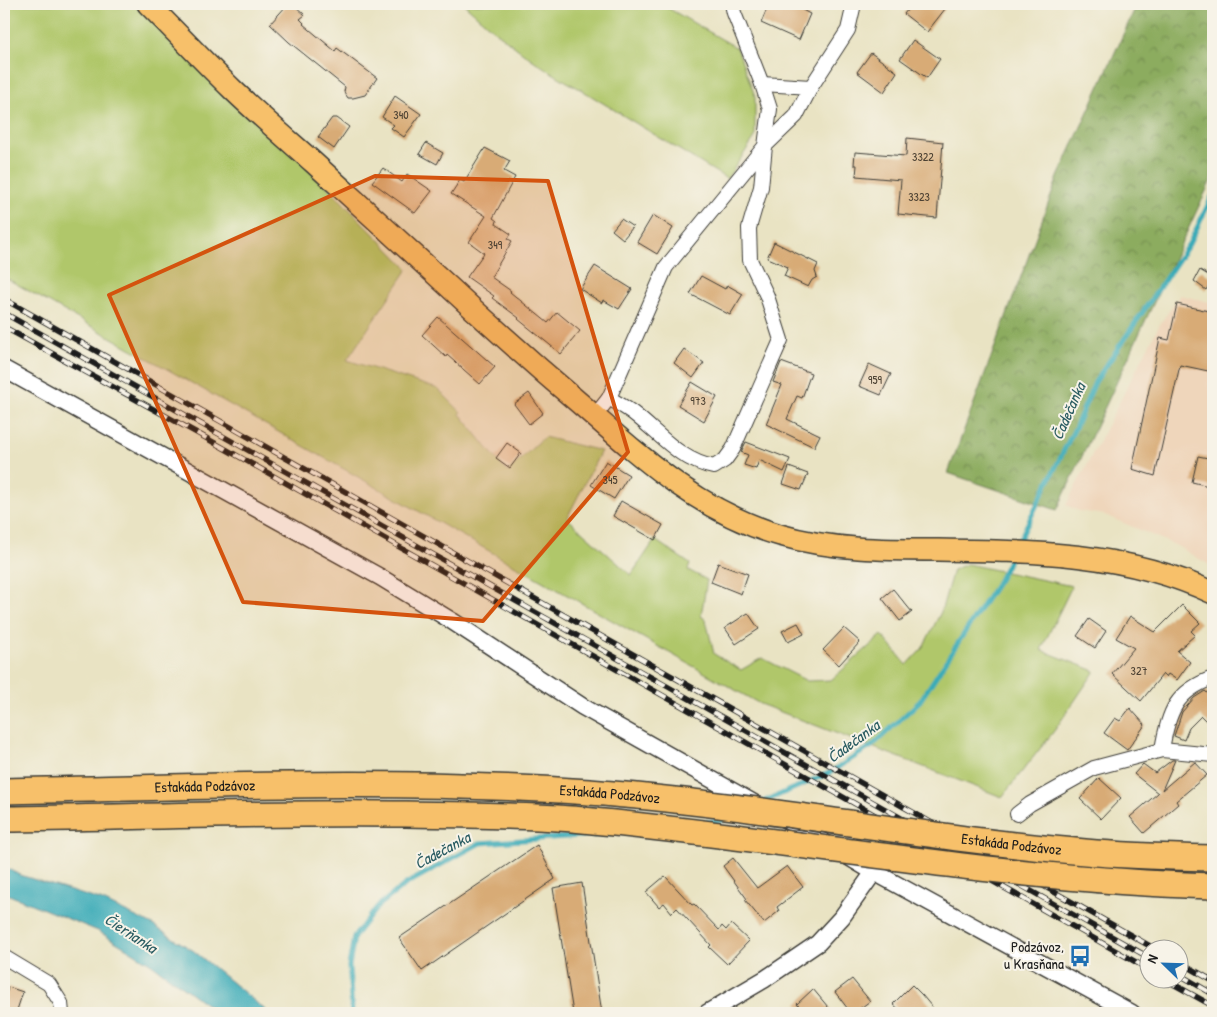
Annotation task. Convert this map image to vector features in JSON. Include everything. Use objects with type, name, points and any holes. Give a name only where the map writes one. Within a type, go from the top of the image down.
[{"type":"highway","name":"Estakáda Podzávoz","points":[[4,790],[256,785],[477,786],[591,792],[715,805],[1085,852],[1213,858]]},
{"type":"highway","name":"Estakáda Podzávoz","points":[[4,819],[339,813],[473,815],[580,820],[1084,879],[1162,885],[1213,886]]},
{"type":"main road","points":[[148,4],[234,91],[477,313],[594,417],[669,479],[712,507],[746,524],[780,535],[828,546],[1037,552],[1100,559],[1168,575],[1213,593]]},
{"type":"street","points":[[609,398],[633,413],[669,445],[696,463],[714,467],[725,460],[733,449],[781,340],[767,296],[750,260],[749,228],[761,187],[770,109],[732,4]]},
{"type":"street","points":[[594,417],[609,398],[666,267],[765,146],[796,116],[811,87],[848,30],[854,4]]},
{"type":"street","points":[[762,84],[811,87]]},
{"type":"street","points":[[4,369],[380,577],[452,621],[582,707],[779,816],[874,872],[1132,1013]]},
{"type":"street","points":[[1162,750],[1164,733],[1172,711],[1180,697],[1196,684],[1213,678]]},
{"type":"street","points":[[1017,814],[1030,804],[1094,768],[1162,750],[1213,755]]},
{"type":"street","points":[[707,1013],[765,979],[818,943],[842,917],[874,872]]},
{"type":"street","points":[[4,957],[49,984],[61,1003],[62,1013]]},
{"type":"highlighted area","points":[[375,176],[548,181],[628,452],[483,621],[243,602],[109,295]]},
{"type":"shaded area","points":[[1180,295],[1213,303],[1213,567],[1177,546],[1105,515],[1079,511],[1066,505],[1160,324]]},
{"type":"green space","points":[[4,4],[148,4],[408,269],[347,360],[438,389],[461,412],[460,414],[507,472],[544,437],[601,451],[567,518],[631,575],[655,540],[690,564],[688,570],[707,580],[701,616],[706,620],[714,654],[741,670],[762,658],[807,681],[831,680],[882,635],[907,665],[922,649],[941,612],[953,570],[967,564],[1072,586],[1041,650],[1095,671],[1054,731],[1002,797],[760,704],[4,277]]},
{"type":"green space","points":[[464,4],[661,4],[737,48],[755,96],[755,137],[727,179],[549,71],[491,28]]},
{"type":"green space","points":[[1137,4],[1213,4],[1213,176],[1057,510],[948,473],[1058,177]]},
{"type":"water","name":"Čierňanka","points":[[4,867],[20,875],[103,901],[151,924],[194,951],[269,1013],[218,1013],[150,963],[98,931],[4,893]]},
{"type":"building","points":[[288,4],[293,4],[305,15],[300,19],[303,24],[335,51],[337,48],[377,78],[365,95],[348,98],[344,92],[345,87],[289,42],[270,24]]},
{"type":"building","points":[[769,4],[785,10],[788,4],[791,4],[810,14],[799,40],[761,23]]},
{"type":"building","points":[[912,4],[938,4],[945,9],[927,32],[904,14]]},
{"type":"building","points":[[913,40],[940,59],[927,78],[900,59]]},
{"type":"building","points":[[871,53],[897,72],[884,92],[857,72]]},
{"type":"building","points":[[395,96],[421,114],[404,137],[391,128],[394,125],[382,117]]},
{"type":"building","points":[[332,118],[337,118],[349,127],[334,149],[318,137]]},
{"type":"building","points":[[907,138],[943,142],[937,218],[898,214],[901,180],[856,176],[857,165],[854,165],[855,152],[906,156]]},
{"type":"building","points":[[426,143],[443,153],[437,164],[419,154]]},
{"type":"building","points":[[485,148],[510,161],[504,171],[515,177],[493,218],[497,221],[496,224],[511,234],[508,239],[512,241],[491,277],[511,291],[548,323],[557,312],[580,331],[561,354],[492,298],[494,296],[467,277],[484,253],[469,242],[486,216],[451,194],[460,180],[464,182]]},
{"type":"building","points":[[383,168],[402,182],[407,174],[432,191],[415,213],[372,182]]},
{"type":"building","points":[[653,215],[673,228],[657,254],[637,242]]},
{"type":"building","points":[[621,219],[633,227],[623,239],[612,230]]},
{"type":"building","points":[[774,242],[818,264],[815,271],[817,277],[812,280],[808,287],[784,276],[788,267],[767,258]]},
{"type":"building","points":[[595,266],[632,289],[619,309],[603,300],[602,303],[580,289]]},
{"type":"building","points":[[1200,270],[1213,278],[1206,290],[1194,281]]},
{"type":"building","points":[[701,276],[725,289],[727,285],[743,294],[730,315],[690,294]]},
{"type":"building","points":[[1177,304],[1213,312],[1213,372],[1180,365],[1155,476],[1132,469],[1160,338],[1169,340]]},
{"type":"building","points":[[438,317],[495,367],[480,384],[422,335]]},
{"type":"building","points":[[684,349],[704,363],[693,378],[674,363]]},
{"type":"building","points":[[781,362],[811,373],[802,398],[797,396],[787,419],[820,435],[814,447],[766,424],[782,385],[773,382]]},
{"type":"building","points":[[869,364],[891,374],[881,395],[859,386]]},
{"type":"building","points":[[692,382],[717,397],[704,421],[678,405]]},
{"type":"building","points":[[529,393],[543,413],[529,424],[514,404]]},
{"type":"building","points":[[746,442],[790,459],[784,472],[759,460],[756,469],[744,465],[748,455],[741,452]]},
{"type":"building","points":[[507,443],[521,453],[510,468],[496,458]]},
{"type":"building","points":[[1198,456],[1213,459],[1213,487],[1192,482]]},
{"type":"building","points":[[606,461],[629,475],[614,499],[591,485]]},
{"type":"building","points":[[789,467],[808,474],[801,490],[783,484]]},
{"type":"building","points":[[621,501],[663,525],[655,540],[613,516]]},
{"type":"building","points":[[718,563],[748,574],[741,594],[711,582]]},
{"type":"building","points":[[893,589],[912,612],[900,621],[882,598]]},
{"type":"building","points":[[1182,605],[1200,623],[1191,631],[1195,635],[1177,651],[1190,662],[1177,680],[1168,674],[1166,677],[1163,674],[1141,701],[1112,674],[1134,648],[1116,638],[1130,616],[1155,632]]},
{"type":"building","points":[[748,613],[759,629],[736,644],[725,628]]},
{"type":"building","points":[[1089,619],[1106,631],[1095,648],[1077,636]]},
{"type":"building","points":[[798,623],[804,634],[788,642],[782,631]]},
{"type":"building","points":[[844,628],[860,642],[839,665],[823,650]]},
{"type":"building","points":[[1205,691],[1213,698],[1213,728],[1201,716],[1189,728],[1184,740],[1174,736],[1182,712],[1194,698]]},
{"type":"building","points":[[1130,708],[1145,725],[1127,750],[1104,733],[1115,718],[1120,721]]},
{"type":"building","points":[[1172,760],[1175,760],[1162,790],[1195,762],[1207,775],[1176,801],[1178,804],[1144,833],[1130,817],[1158,793],[1134,774],[1143,764],[1155,773]]},
{"type":"building","points":[[1099,778],[1121,798],[1101,819],[1080,799]]},
{"type":"building","points":[[537,845],[555,879],[422,971],[399,938]]},
{"type":"building","points":[[733,858],[757,888],[787,866],[803,887],[777,907],[779,911],[764,923],[745,900],[747,899],[723,866]]},
{"type":"building","points":[[665,876],[719,930],[722,926],[726,930],[731,924],[749,941],[727,964],[709,947],[711,945],[677,908],[672,913],[664,903],[659,907],[646,892]]},
{"type":"building","points":[[582,883],[602,1013],[573,1013],[553,888]]},
{"type":"building","points":[[852,979],[870,1001],[854,1013],[851,1013],[835,992]]},
{"type":"building","points":[[912,985],[937,1013],[903,1013],[893,1004]]},
{"type":"building","points":[[8,987],[23,992],[16,1013],[4,1013],[4,1002]]},
{"type":"building","points":[[813,989],[833,1013],[805,1013],[797,1004]]},
{"type":"waterway","name":"Čadečanka","points":[[1016,547],[1076,426],[1095,382],[1189,244],[1213,195]]},
{"type":"waterway","name":"Čadečanka","points":[[763,802],[829,773],[872,746],[920,701],[999,580],[1011,557]]},
{"type":"waterway","name":"Čadečanka","points":[[707,822],[721,821],[730,817]]},
{"type":"waterway","name":"Čadečanka","points":[[352,1013],[349,966],[354,937],[378,906],[406,884],[480,843],[607,834]]},
{"type":"railway","points":[[4,299],[1140,940]]},
{"type":"railway","points":[[4,313],[1140,952]]},
{"type":"railway","points":[[4,327],[206,438],[1140,964]]},
{"type":"railway","points":[[1190,968],[1213,981]]},
{"type":"railway","points":[[1190,981],[1213,994]]},
{"type":"railway","points":[[1184,990],[1213,1006]]},
{"type":"place","name":"Podzávoz, u Krasňana","points":[[1080,956]]}]
